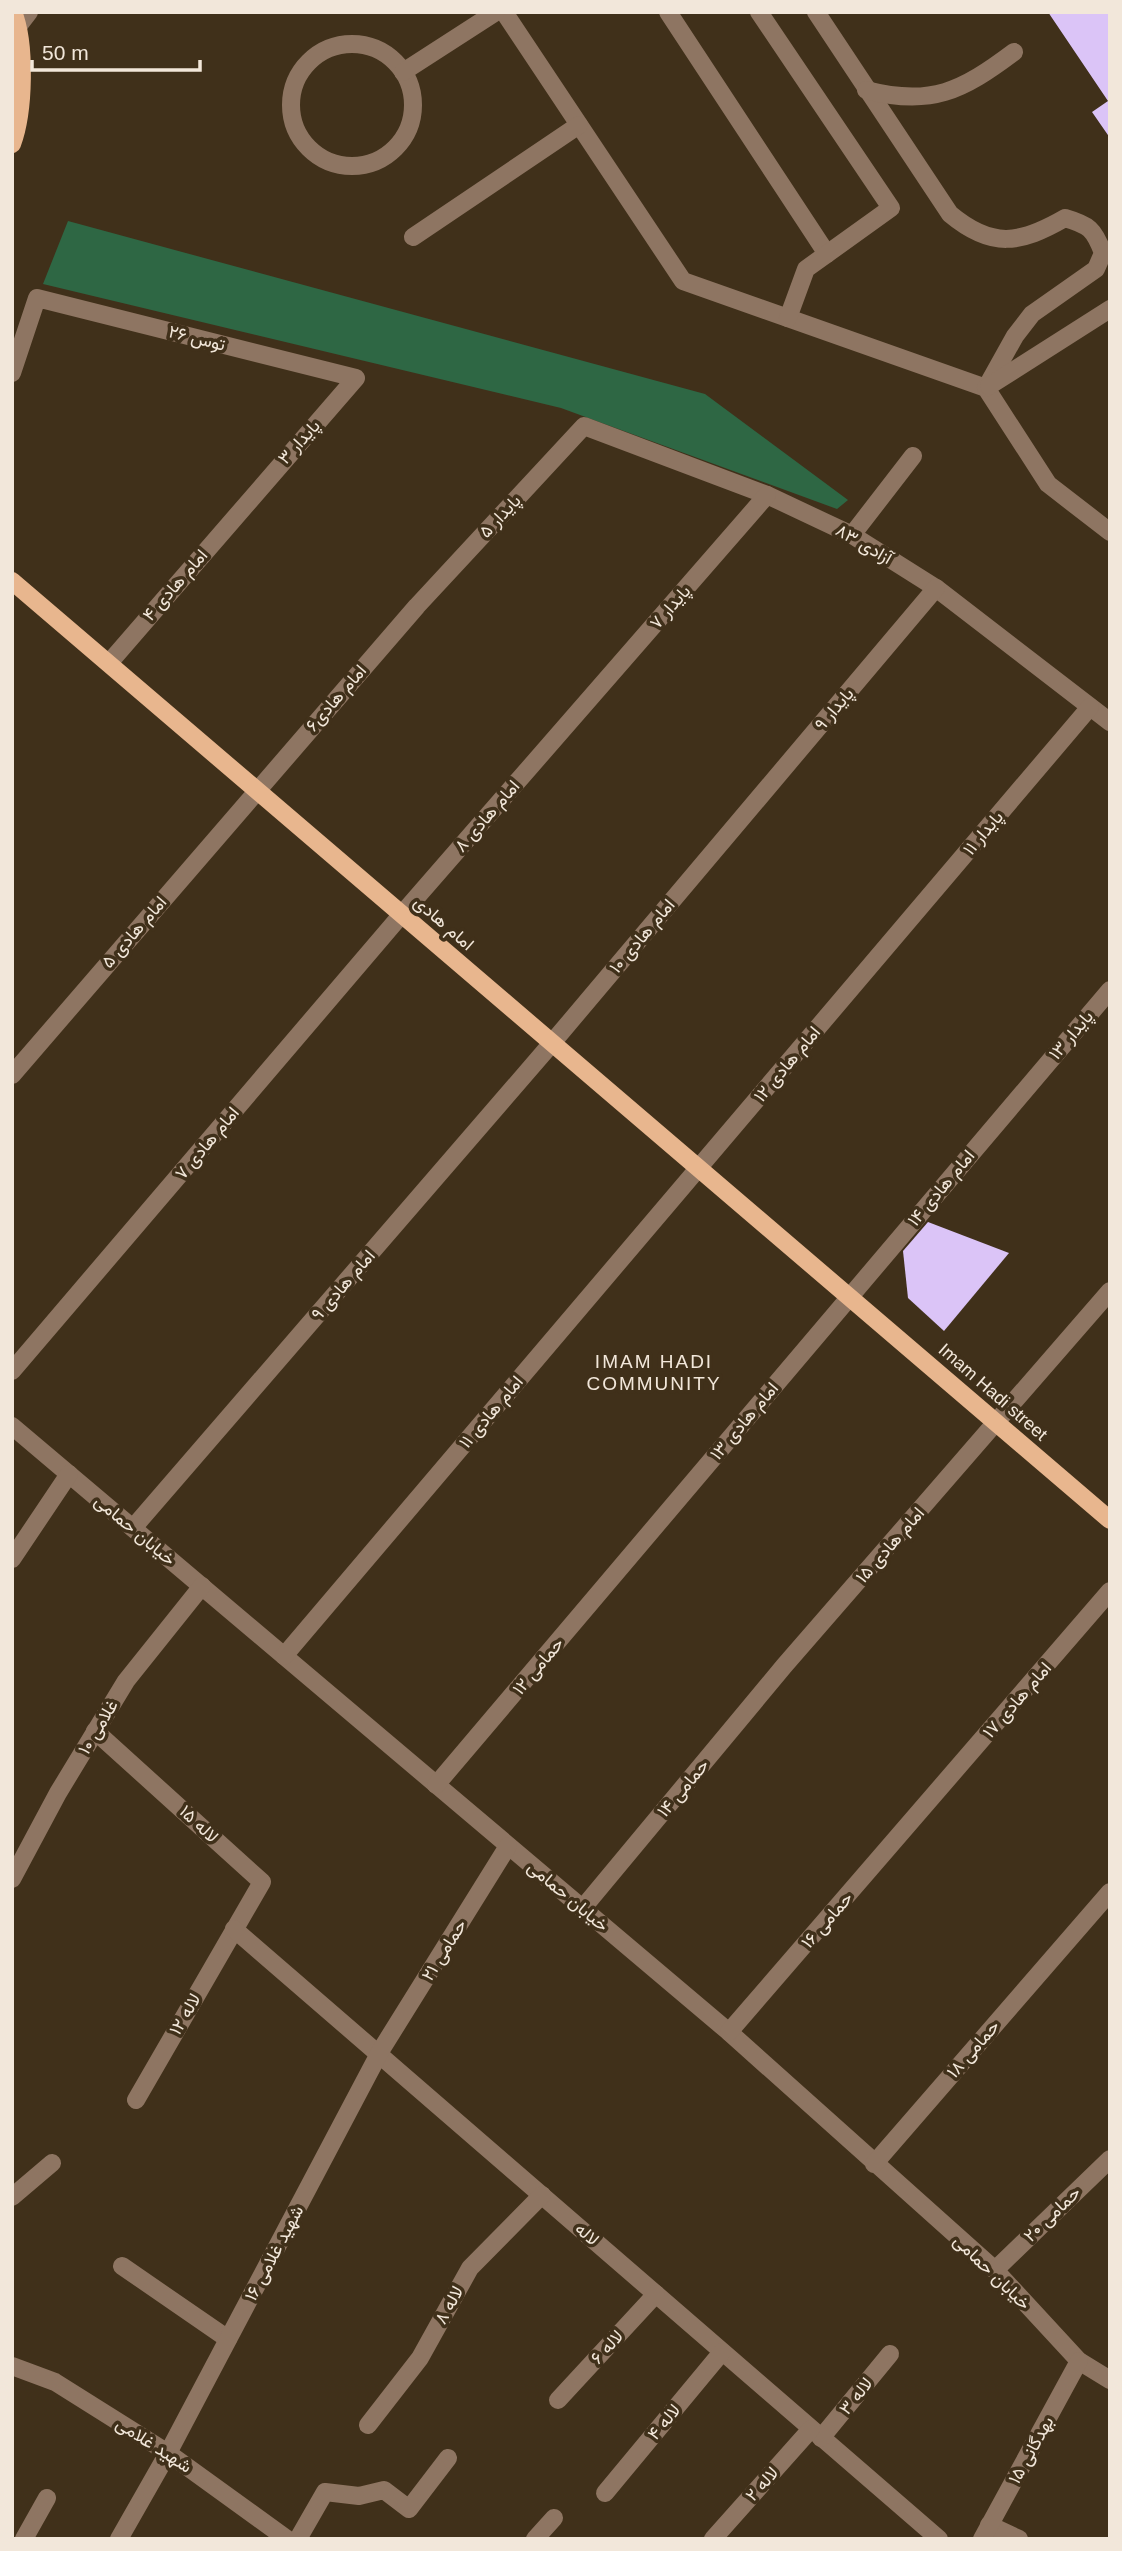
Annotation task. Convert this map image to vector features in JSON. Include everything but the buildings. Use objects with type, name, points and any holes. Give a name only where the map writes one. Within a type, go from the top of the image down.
[{"type":"main road","points":[[12,144],[16,133],[23,66],[20,17]]},
{"type":"main road","name":"امام هادی","points":[[12,580],[849,1296]]},
{"type":"main road","name":"Imam Hadi street","points":[[849,1296],[1110,1520]]},
{"type":"street","points":[[403,72],[496,12]]},
{"type":"street","points":[[504,12],[683,281],[986,388],[1048,484],[1110,532]]},
{"type":"street","points":[[668,12],[827,254]]},
{"type":"street","points":[[759,12],[891,208],[806,269],[788,318]]},
{"type":"street","points":[[816,12],[950,214],[968,229],[993,237],[1018,240],[1042,232],[1065,218],[1086,224],[1096,236],[1103,253],[1096,269],[1032,314],[1015,336],[986,388]]},
{"type":"street","points":[[355,44],[373,48],[390,58],[403,72],[411,90],[412,109],[408,127],[399,144],[385,156],[367,164],[348,166],[330,162],[313,153],[300,138],[293,121],[291,102],[295,83],[304,66],[318,54],[336,46],[355,44]]},
{"type":"street","points":[[866,90],[896,98],[929,97],[981,78],[1014,52]]},
{"type":"street","points":[[413,237],[579,125]]},
{"type":"street","name":"توس ۲۶","points":[[12,373],[37,298],[356,378]]},
{"type":"street","points":[[986,388],[1110,309]]},
{"type":"street","name":"پایدار ۳","points":[[242,507],[356,378]]},
{"type":"street","name":"آزادی ۸۳","points":[[584,426],[768,495],[852,535],[936,588],[1110,722]]},
{"type":"street","name":"پایدار ۵","points":[[416,606],[584,426]]},
{"type":"street","points":[[852,535],[913,456]]},
{"type":"street","name":"پایدار ۷","points":[[572,719],[768,495]]},
{"type":"street","name":"امام هادی ۴","points":[[108,663],[242,507]]},
{"type":"street","name":"پایدار ۹","points":[[732,830],[936,588]]},
{"type":"street","name":"امام هادی۶","points":[[256,789],[416,606]]},
{"type":"street","name":"پایدار ۱۱","points":[[876,960],[1090,706]]},
{"type":"street","name":"امام هادی ۸","points":[[402,914],[572,719]]},
{"type":"street","name":"امام هادی ۵","points":[[12,1075],[256,789]]},
{"type":"street","name":"امام هادی ۱۰","points":[[552,1043],[732,830]]},
{"type":"street","name":"امام هادی ۷","points":[[12,1371],[402,914]]},
{"type":"street","name":"امام هادی ۱۲","points":[[699,1168],[876,960]]},
{"type":"street","name":"پایدار ۱۳","points":[[1033,1080],[1110,990]]},
{"type":"street","name":"امام هادی ۹","points":[[133,1528],[552,1043]]},
{"type":"street","name":"امام هادی ۱۴","points":[[849,1296],[1033,1080]]},
{"type":"street","name":"امام هادی ۱۱","points":[[284,1656],[699,1168]]},
{"type":"street","name":"امام هادی ۱۵","points":[[784,1666],[1110,1291]]},
{"type":"street","name":"امام هادی ۱۳","points":[[639,1546],[849,1296]]},
{"type":"street","name":"خیابان حمامی","points":[[12,1426],[729,2032],[995,2270],[1079,2361],[1110,2380]]},
{"type":"street","points":[[12,1559],[69,1474]]},
{"type":"street","name":"حمامی ۱۲","points":[[436,1785],[639,1546]]},
{"type":"street","name":"غلامی ۱۰","points":[[12,1879],[58,1793],[126,1681],[202,1586]]},
{"type":"street","name":"امام هادی ۱۷","points":[[925,1808],[1110,1591]]},
{"type":"street","name":"حمامی ۱۴","points":[[582,1909],[784,1666]]},
{"type":"street","name":"لاله ۱۵","points":[[95,1731],[125,1755],[262,1882],[234,1929]]},
{"type":"street","name":"حمامی ۱۶","points":[[729,2032],[925,1808]]},
{"type":"street","name":"حمامی ۲۱","points":[[379,2054],[508,1846]]},
{"type":"street","name":"حمامی ۱۸","points":[[874,2164],[1110,1892]]},
{"type":"street","name":"لاله","points":[[234,1929],[939,2539]]},
{"type":"street","name":"لاله ۱۲","points":[[136,2100],[234,1929]]},
{"type":"street","name":"شهید غلامی ۱۶","points":[[119,2539],[168,2453],[379,2054]]},
{"type":"street","name":"حمامی ۲۰","points":[[995,2270],[1110,2159]]},
{"type":"street","points":[[12,2197],[52,2162]]},
{"type":"street","name":"لاله ۸","points":[[368,2425],[420,2358],[470,2268],[542,2194]]},
{"type":"street","points":[[122,2266],[228,2339]]},
{"type":"street","name":"لاله ۶","points":[[558,2400],[656,2294]]},
{"type":"street","name":"لاله ۴","points":[[605,2493],[722,2352]]},
{"type":"street","name":"لاله ۳","points":[[816,2433],[890,2354]]},
{"type":"street","name":"بهدگانی ۱۵","points":[[986,2532],[1079,2361]]},
{"type":"street","name":"شهید غلامی","points":[[12,2366],[55,2382],[168,2453],[286,2539]]},
{"type":"street","name":"لاله ۲","points":[[713,2539],[816,2433]]},
{"type":"street","points":[[298,2539],[325,2492],[359,2497],[384,2490],[409,2509],[447,2458]]},
{"type":"street","points":[[24,2539],[47,2498]]},
{"type":"street","points":[[535,2539],[554,2518]]},
{"type":"street","points":[[986,2532],[1019,2539]]},
{"type":"green space","points":[[68,221],[705,394],[848,500],[837,509],[561,408],[43,284]]},
{"type":"district","name":"IMAM HADI COMMUNITY","points":[[654,1372]]}]
